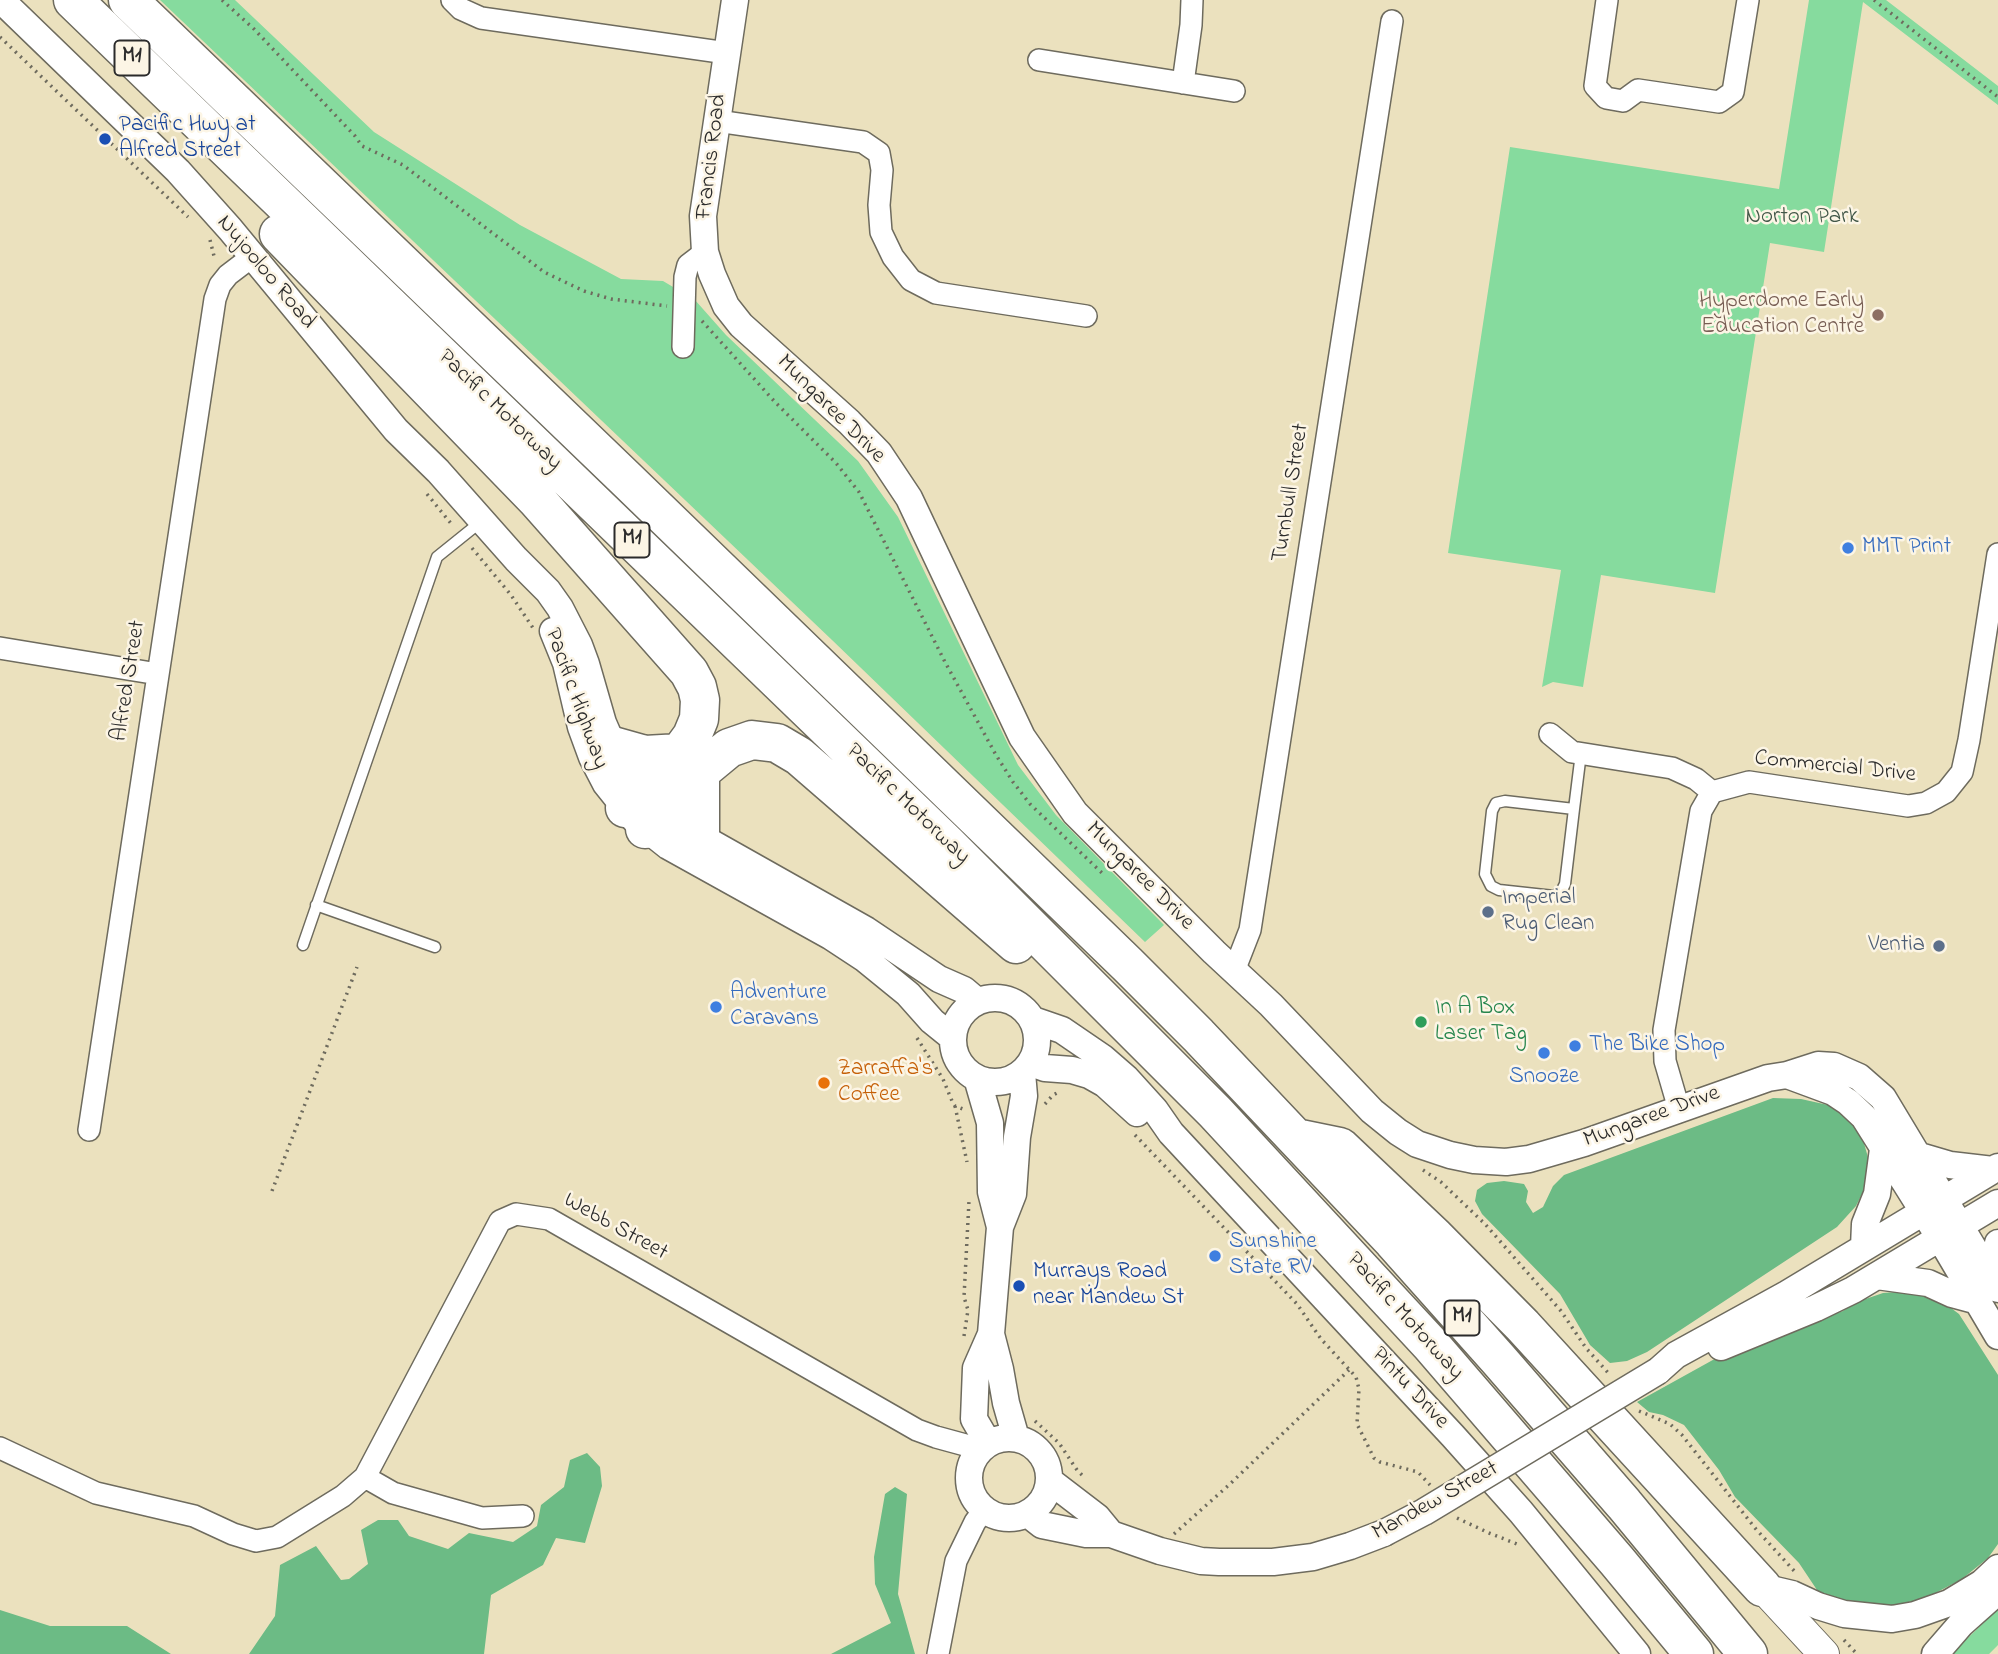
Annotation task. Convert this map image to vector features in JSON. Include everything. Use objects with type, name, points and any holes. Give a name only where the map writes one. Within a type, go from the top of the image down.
[{"type":"highway","name":"Pacific Motorway","points":[[73,0],[938,834],[1215,1112],[1431,1345],[1609,1551],[1693,1654]]},
{"type":"highway","name":"Pacific Motorway","points":[[128,0],[1127,964],[1393,1241],[1624,1504],[1748,1654]]},
{"type":"highway","points":[[182,107],[194,146],[536,499],[689,672],[699,693],[701,710],[692,736],[691,762],[700,837]]},
{"type":"highway","points":[[613,746],[645,755],[691,762],[721,753],[736,744],[761,740],[783,745],[1033,959],[1080,975]]},
{"type":"highway","points":[[644,810],[691,762]]},
{"type":"highway","points":[[1296,1138],[1340,1147],[1444,1246],[1531,1335],[1762,1587]]},
{"type":"main road","points":[[1762,1587],[1824,1654]]},
{"type":"street","name":"Nujooloo Road","points":[[1,0],[178,171],[253,256],[396,430],[438,471],[473,529],[516,559]]},
{"type":"street","points":[[452,0],[461,9],[481,18],[727,53]]},
{"type":"street","name":"Francis Road","points":[[683,347],[685,277],[688,265],[705,252],[703,216],[735,0]]},
{"type":"street","points":[[1183,83],[1192,0]]},
{"type":"street","points":[[1607,0],[1595,86],[1606,98],[1623,101],[1639,90],[1718,102],[1733,92],[1748,0]]},
{"type":"street","name":"Turnbull Street","points":[[1234,971],[1250,930],[1392,21]]},
{"type":"street","points":[[1039,60],[1234,91]]},
{"type":"street","points":[[717,121],[863,142],[879,153],[882,170],[879,205],[881,232],[893,257],[911,280],[936,293],[1086,316]]},
{"type":"street","name":"Mungaree Drive","points":[[705,252],[726,306],[741,325],[849,422],[878,453],[909,498],[1022,737],[1075,813],[1270,1005],[1381,1119],[1407,1138],[1438,1151],[1461,1158],[1506,1162],[1529,1159],[1584,1143],[1759,1080],[1825,1065],[1843,1069],[1859,1077],[1883,1098],[1916,1155],[1932,1206]]},
{"type":"street","name":"Alfred Street","points":[[89,1130],[215,299],[220,285],[228,275],[253,256]]},
{"type":"street","name":"Commercial Drive","points":[[1712,792],[1749,782],[1908,806],[1926,803],[1946,792],[1962,772],[1965,761],[1998,554]]},
{"type":"street","name":"Pacific Highway","points":[[516,559],[548,591],[570,626],[586,664],[603,723],[613,746],[644,810],[668,846],[830,936],[865,959],[900,987],[932,1021],[953,1038]]},
{"type":"street","name":"Pacific Highway","points":[[516,559],[561,647],[581,727],[606,784],[644,810],[685,828],[866,930],[939,979],[964,990],[977,1002]]},
{"type":"street","points":[[0,648],[158,674]]},
{"type":"street","points":[[1550,734],[1572,752],[1672,768],[1696,779],[1712,792],[1701,811],[1664,1030],[1665,1060],[1679,1109]]},
{"type":"street","points":[[989,998],[1002,998],[1015,1002],[1025,1010],[1033,1020],[1038,1042],[1036,1053],[1026,1068],[1012,1079],[988,1082],[967,1072],[959,1062],[954,1051],[953,1038],[955,1027],[967,1008],[989,998]]},
{"type":"street","name":"Pintu Drive","points":[[1033,1020],[1062,1030],[1114,1067],[1155,1110],[1171,1133],[1521,1512],[1637,1654]]},
{"type":"street","points":[[984,1446],[974,1419],[976,1368],[991,1334],[1000,1227],[1013,1194],[1026,1068]]},
{"type":"street","name":"Pintu Drive","points":[[1026,1068],[1072,1070],[1089,1075],[1105,1084],[1144,1120],[1171,1133]]},
{"type":"street","name":"Mungaree Drive","points":[[1787,1075],[1833,1092],[1864,1117],[1883,1149],[1932,1206],[1989,1290],[1998,1336]]},
{"type":"street","points":[[977,1078],[990,1123],[990,1192],[1000,1227]]},
{"type":"street","points":[[1864,1247],[1865,1224],[1877,1194],[1883,1149]]},
{"type":"street","points":[[1916,1155],[1950,1165],[1995,1168]]},
{"type":"street","name":"Mandew Street","points":[[1028,1514],[1042,1525],[1086,1534],[1111,1534],[1160,1552],[1210,1562],[1254,1563],[1313,1557],[1350,1546],[1384,1533],[1424,1512],[1658,1371],[1676,1355],[1787,1294],[1995,1168]]},
{"type":"street","name":"Mandew Street","points":[[1658,1371],[1683,1364],[1816,1308],[1877,1276],[1998,1203]]},
{"type":"street","name":"Webb Street","points":[[0,1448],[96,1493],[194,1516],[233,1534],[256,1541],[277,1536],[343,1496],[365,1477],[500,1221],[516,1214],[549,1219],[917,1430],[936,1437],[984,1446]]},
{"type":"street","points":[[1877,1276],[1928,1283],[1952,1294],[1989,1290],[1998,1243]]},
{"type":"street","points":[[991,1334],[1006,1403],[1023,1428],[1027,1442],[1045,1458],[1049,1481],[1039,1506],[1028,1514],[1017,1518],[994,1516],[975,1500],[969,1487],[968,1473],[972,1460],[984,1446],[1023,1428]]},
{"type":"street","points":[[365,1477],[393,1493],[482,1518],[523,1516]]},
{"type":"street","name":"Mandew Street","points":[[1049,1481],[1097,1517],[1111,1534]]},
{"type":"street","points":[[938,1654],[956,1561],[975,1522],[984,1510]]},
{"type":"street","points":[[1762,1587],[1792,1594],[1844,1615],[1892,1619],[1915,1615],[1949,1603],[1982,1583],[1998,1567]]},
{"type":"street","points":[[1936,1654],[1961,1624],[1998,1591]]},
{"type":"lane","points":[[303,945],[437,557],[473,529]]},
{"type":"lane","points":[[1574,809],[1505,801],[1496,803],[1492,811],[1485,874],[1491,887],[1554,896],[1561,892],[1565,884],[1581,753]]},
{"type":"lane","points":[[316,905],[435,947]]},
{"type":"path","points":[[1874,0],[1998,97]]},
{"type":"path","points":[[0,37],[192,222]]},
{"type":"path","points":[[210,240],[216,262],[228,275]]},
{"type":"path","points":[[424,490],[473,529],[534,629]]},
{"type":"path","points":[[272,1191],[358,967]]},
{"type":"path","points":[[912,1032],[928,1053],[956,1106],[968,1170]]},
{"type":"path","points":[[1037,1108],[1053,1095],[1071,1089]]},
{"type":"path","points":[[956,1106],[972,1112]]},
{"type":"path","points":[[1127,1126],[1297,1304],[1321,1339],[1356,1377],[1357,1424],[1374,1458],[1418,1472],[1437,1494]]},
{"type":"path","points":[[963,1345],[968,1310],[964,1297],[970,1189]]},
{"type":"path","points":[[1170,1538],[1349,1370]]},
{"type":"path","points":[[1023,1428],[1059,1443],[1085,1479]]},
{"type":"path","points":[[1452,1515],[1518,1544]]},
{"type":"green space","points":[[160,0],[235,0],[374,132],[520,225],[621,279],[663,281],[695,300],[726,335],[858,461],[898,517],[1018,765],[1056,815],[1164,925],[1145,942]]},
{"type":"green space","name":"Norton Park","points":[[1809,0],[1886,0],[1998,86],[1998,105],[1863,2],[1824,252],[1770,243],[1715,593],[1601,575],[1583,687],[1553,682],[1542,687],[1561,570],[1448,553],[1510,147],[1779,189]]},
{"type":"green space","points":[[1773,1098],[1801,1099],[1828,1105],[1852,1122],[1862,1136],[1869,1161],[1866,1186],[1856,1206],[1837,1227],[1647,1352],[1627,1361],[1610,1363],[1590,1345],[1560,1294],[1482,1214],[1475,1201],[1477,1190],[1487,1183],[1504,1181],[1524,1184],[1528,1191],[1526,1202],[1533,1213],[1543,1207],[1553,1186],[1564,1175]]},
{"type":"green space","points":[[1909,1291],[1939,1299],[1959,1314],[1998,1375],[1998,1544],[1988,1558],[1962,1579],[1926,1598],[1891,1606],[1856,1606],[1821,1596],[1799,1563],[1735,1497],[1719,1470],[1684,1425],[1649,1412],[1637,1402],[1720,1356],[1843,1311],[1854,1303],[1883,1293]]},
{"type":"green space","points":[[587,1453],[600,1467],[602,1486],[585,1543],[556,1538],[543,1565],[491,1595],[484,1654],[249,1654],[275,1616],[280,1565],[316,1546],[341,1580],[349,1579],[368,1564],[361,1530],[378,1520],[398,1520],[409,1536],[448,1549],[469,1533],[513,1542],[537,1526],[541,1505],[564,1487],[570,1460]]},
{"type":"green space","points":[[895,1487],[907,1494],[898,1594],[915,1654],[831,1654],[891,1623],[875,1584],[874,1557],[885,1494]]},
{"type":"green space","points":[[1998,1609],[1998,1645],[1989,1654],[1951,1654]]},
{"type":"green space","points":[[0,1610],[50,1626],[127,1626],[171,1654],[0,1654]]},
{"type":"place","name":"Pacific Hwy at Alfred Street","points":[[105,139]]},
{"type":"place","name":"Hyperdome Early Education Centre","points":[[1878,315]]},
{"type":"place","name":"MMT Print","points":[[1848,548]]},
{"type":"place","name":"Imperial Rug Clean","points":[[1488,912]]},
{"type":"place","name":"Ventia","points":[[1939,946]]},
{"type":"place","name":"Adventure Caravans","points":[[716,1007]]},
{"type":"place","name":"In A Box Laser Tag","points":[[1421,1022]]},
{"type":"place","name":"The Bike Shop","points":[[1575,1046]]},
{"type":"place","name":"Snooze","points":[[1544,1053]]},
{"type":"place","name":"Zarraffa's Coffee","points":[[824,1083]]},
{"type":"place","name":"Sunshine State RV","points":[[1215,1256]]},
{"type":"place","name":"Murrays Road near Mandew St","points":[[1019,1286]]}]
